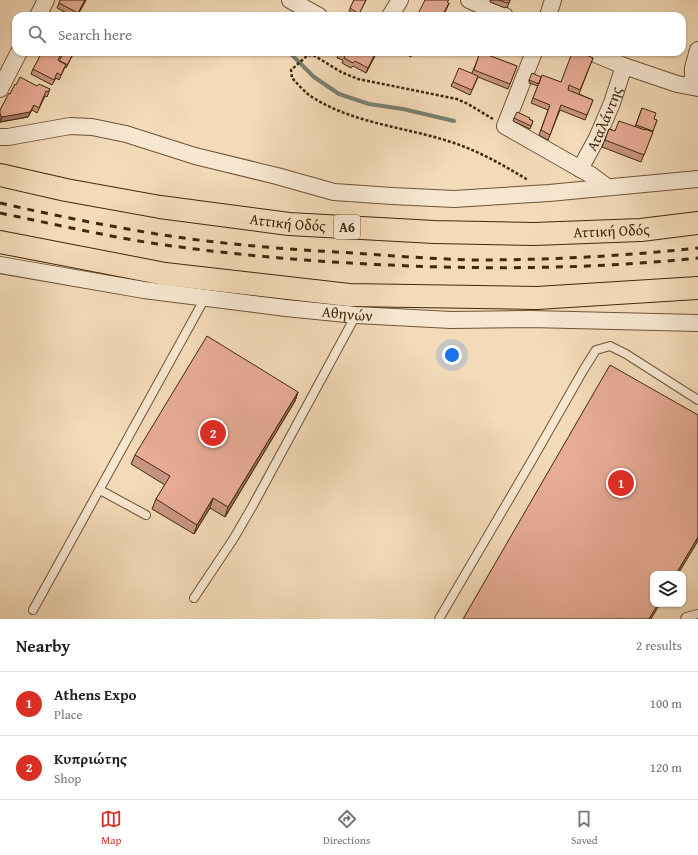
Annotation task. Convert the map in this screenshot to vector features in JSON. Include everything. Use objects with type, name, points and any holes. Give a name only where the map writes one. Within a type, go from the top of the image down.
[{"type":"highway","name":"Αττική Οδός","points":[[0,175],[66,190],[160,207],[289,224],[434,232],[534,234],[641,230],[698,223]]},
{"type":"highway","points":[[0,242],[165,274],[349,296],[537,298],[698,288]]},
{"type":"street","points":[[40,12],[46,0]]},
{"type":"street","points":[[290,0],[312,12]]},
{"type":"street","points":[[392,12],[400,0]]},
{"type":"street","points":[[470,0],[496,12]]},
{"type":"street","points":[[549,12],[553,0]]},
{"type":"street","points":[[600,56],[677,84],[695,87],[694,68],[698,50]]},
{"type":"street","points":[[0,89],[17,56]]},
{"type":"street","points":[[532,56],[504,126],[580,169],[607,187]]},
{"type":"street","name":"Αταλάντης","points":[[580,169],[600,131],[612,103],[624,66]]},
{"type":"street","points":[[0,137],[8,137],[70,126],[92,127],[126,134],[195,156],[334,192],[454,199],[549,193],[698,179]]},
{"type":"street","name":"Αθηνών","points":[[0,265],[144,290],[356,315],[451,320],[530,319],[698,324]]},
{"type":"lane","points":[[33,610],[205,298]]},
{"type":"lane","points":[[194,598],[234,538],[356,315]]},
{"type":"lane","points":[[439,619],[596,350],[610,346],[652,370],[698,400]]},
{"type":"lane","points":[[100,490],[146,515]]},
{"type":"lane","points":[[684,619],[686,617],[698,614]]},
{"type":"path","points":[[307,56],[291,70],[292,78],[310,96],[336,110],[358,118],[457,144],[491,158],[549,193]]},
{"type":"path","points":[[315,56],[341,72],[358,79],[457,99],[504,126]]},
{"type":"building","points":[[60,0],[85,0],[79,12],[59,3]]},
{"type":"building","points":[[354,0],[366,0],[360,12],[356,12],[350,8]]},
{"type":"building","points":[[425,0],[449,0],[444,12],[419,12]]},
{"type":"building","points":[[499,0],[510,0],[509,3],[507,3]]},
{"type":"building","points":[[40,56],[60,56],[58,60],[66,64],[61,75],[57,73],[54,80],[33,69]]},
{"type":"building","points":[[62,56],[72,56],[67,65],[59,61]]},
{"type":"building","points":[[345,56],[374,56],[368,68],[355,61],[353,63],[344,58]]},
{"type":"building","points":[[479,56],[491,56],[517,66],[510,84],[474,70]]},
{"type":"building","points":[[571,56],[589,56],[593,58],[580,90],[569,85],[568,90],[593,100],[587,115],[561,105],[550,135],[541,130],[550,105],[533,98],[542,75],[561,82]]},
{"type":"building","points":[[459,68],[478,76],[472,90],[453,82]]},
{"type":"building","points":[[532,73],[541,77],[539,84],[529,80]]},
{"type":"building","points":[[20,77],[37,86],[39,84],[50,89],[48,92],[46,91],[39,108],[34,105],[30,112],[2,117],[0,110]]},
{"type":"building","points":[[642,108],[656,113],[654,119],[657,120],[653,131],[636,125]]},
{"type":"building","points":[[517,112],[533,121],[531,126],[514,118]]},
{"type":"building","points":[[619,121],[653,132],[644,155],[605,140],[609,129],[615,131]]},
{"type":"building","points":[[207,336],[298,392],[228,507],[213,498],[197,525],[156,499],[170,476],[135,455]]},
{"type":"building","points":[[610,365],[698,415],[698,537],[678,571],[650,571],[650,607],[656,607],[649,619],[463,619]]},
{"type":"waterway","points":[[293,56],[314,77],[339,94],[369,104],[403,109],[454,121]]},
{"type":"railway","points":[[0,203],[109,226],[197,240],[275,248],[445,259],[476,260],[559,258],[698,248]]},
{"type":"railway","points":[[0,213],[145,242],[219,252],[330,262],[505,268],[602,265],[698,258]]},
{"type":"place","name":"Κυπριώτης","points":[[213,433]]},
{"type":"place","name":"Athens Expo","points":[[621,483]]}]
